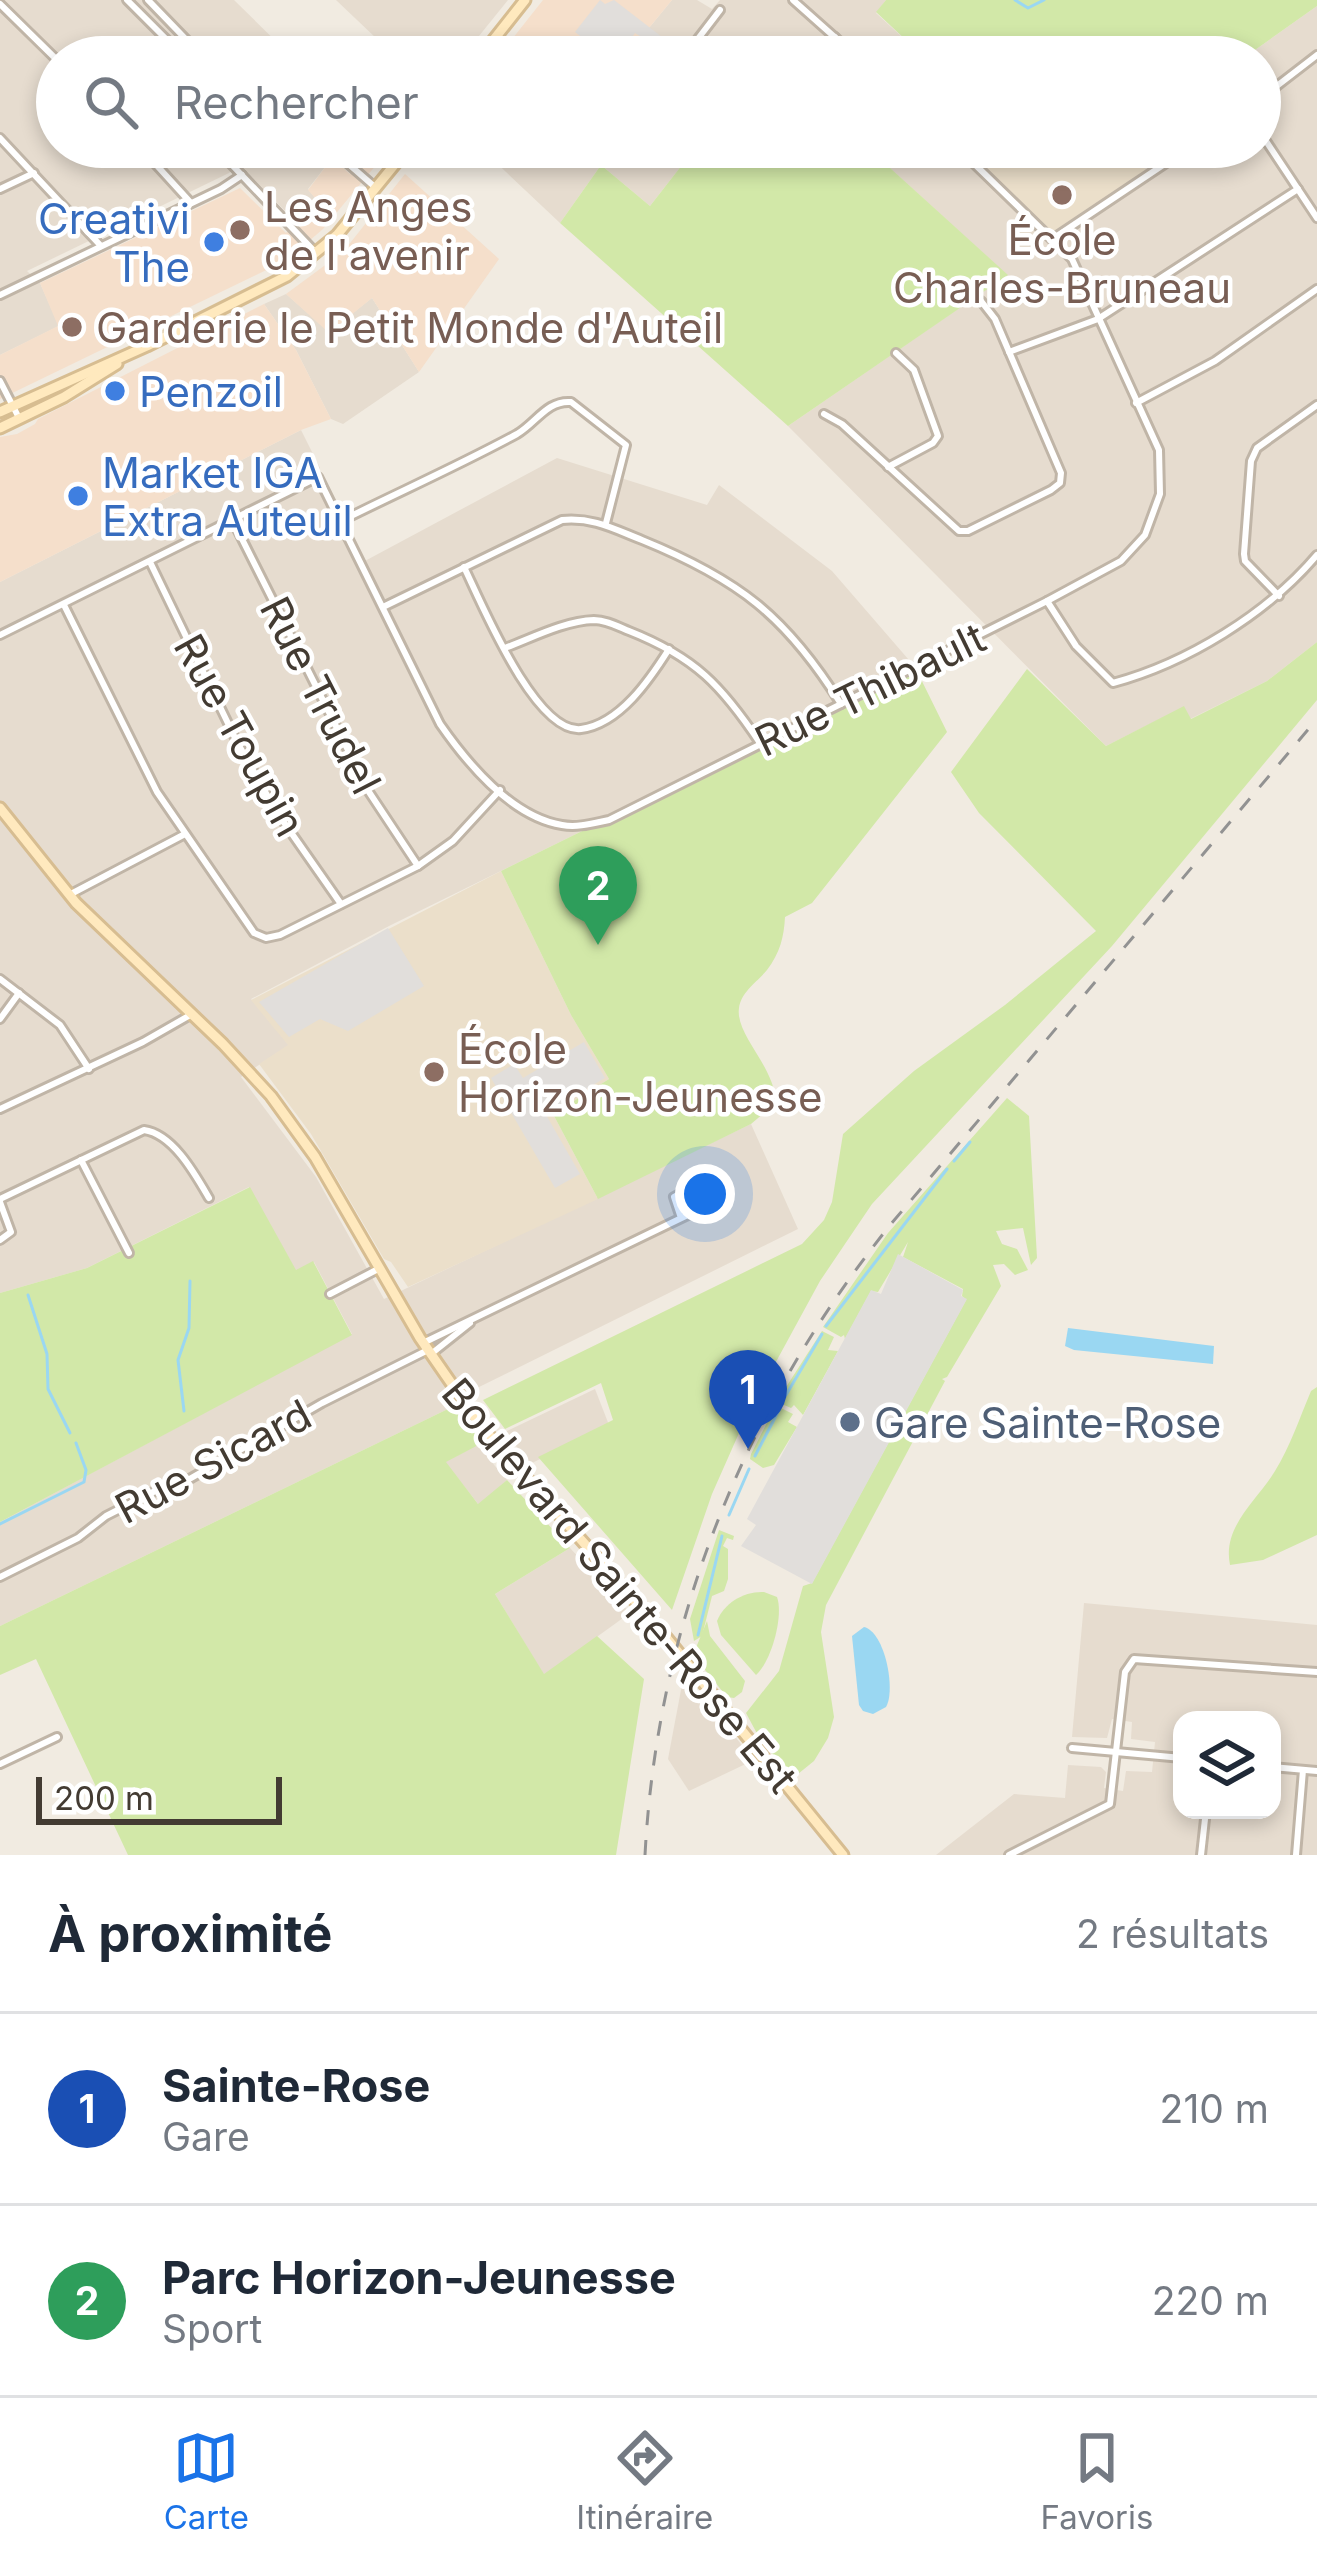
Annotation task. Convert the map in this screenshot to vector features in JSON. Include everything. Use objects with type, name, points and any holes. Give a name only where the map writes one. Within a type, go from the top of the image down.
[{"type":"street","points":[[127,0],[163,36]]},
{"type":"street","points":[[148,0],[185,36]]},
{"type":"street","points":[[497,36],[525,0]]},
{"type":"street","points":[[793,0],[805,4],[834,36]]},
{"type":"street","points":[[0,4],[36,40]]},
{"type":"street","points":[[700,36],[720,10]]},
{"type":"street","points":[[1281,83],[1316,57]]},
{"type":"street","points":[[0,138],[101,246]]},
{"type":"street","points":[[1281,164],[1317,218]]},
{"type":"street","points":[[159,168],[191,203]]},
{"type":"street","points":[[235,168],[316,254]]},
{"type":"street","points":[[353,168],[376,188]]},
{"type":"street","points":[[0,412],[277,282],[316,254],[392,168]]},
{"type":"street","name":"Rue Thibault","points":[[232,519],[318,477],[440,724],[463,756],[500,790],[544,819],[585,826],[609,820],[1047,602],[1120,561],[1145,535],[1160,494],[1159,450],[1072,259],[979,168]]},
{"type":"street","points":[[1054,238],[1159,168]]},
{"type":"street","points":[[0,189],[34,172]]},
{"type":"street","points":[[0,295],[242,175]]},
{"type":"street","points":[[1009,352],[1099,319],[1298,189]]},
{"type":"street","points":[[1136,403],[1215,361],[1317,290]]},
{"type":"street","points":[[824,414],[842,424],[959,531],[968,531],[1060,483],[1061,472],[1009,352],[981,301]]},
{"type":"street","points":[[0,428],[64,397],[147,346]]},
{"type":"street","points":[[888,467],[938,436],[914,370],[896,352]]},
{"type":"street","points":[[0,381],[20,418]]},
{"type":"street","points":[[341,521],[522,431],[563,401],[626,445],[606,524]]},
{"type":"street","points":[[1279,596],[1244,554],[1251,461],[1257,448],[1317,405]]},
{"type":"street","points":[[383,607],[562,520],[582,518],[690,559],[758,602],[811,656],[841,704]]},
{"type":"street","points":[[0,635],[232,519]]},
{"type":"street","name":"Rue Trudel","points":[[232,519],[369,792],[418,866]]},
{"type":"street","points":[[1047,602],[1076,646],[1113,683],[1229,631],[1279,596],[1317,555]]},
{"type":"street","name":"Rue Toupin","points":[[149,560],[237,742],[276,811],[341,904]]},
{"type":"street","points":[[464,567],[504,648],[542,707],[566,726],[580,729],[630,703],[669,650]]},
{"type":"street","points":[[64,604],[149,778],[254,933],[266,938],[280,935],[418,866],[453,841],[500,790]]},
{"type":"street","points":[[504,648],[580,621],[601,620],[697,667],[730,697],[760,743]]},
{"type":"street","name":"Boulevard Sainte-Rose Est","points":[[0,808],[69,895],[192,1014],[281,1109],[324,1171],[427,1349],[494,1444],[646,1613],[843,1855]]},
{"type":"street","points":[[69,895],[185,834]]},
{"type":"street","points":[[0,979],[60,1025],[89,1069]]},
{"type":"street","points":[[0,1019],[19,993]]},
{"type":"street","points":[[0,1109],[89,1069],[192,1014]]},
{"type":"street","points":[[0,1240],[10,1232],[0,1200],[143,1130],[152,1130],[194,1172],[209,1198]]},
{"type":"street","points":[[81,1160],[129,1253]]},
{"type":"street","points":[[427,1349],[472,1322],[681,1218],[700,1208],[693,1189],[674,1197],[681,1218]]},
{"type":"street","points":[[330,1294],[380,1268]]},
{"type":"street","points":[[427,1349],[472,1322]]},
{"type":"street","name":"Rue Sicard","points":[[0,1577],[78,1538],[106,1516],[187,1480],[322,1402],[427,1349]]},
{"type":"street","points":[[1009,1855],[1106,1808],[1112,1798],[1126,1668],[1136,1658],[1317,1672]]},
{"type":"street","points":[[0,1764],[58,1737]]},
{"type":"street","points":[[1072,1748],[1173,1757]]},
{"type":"street","points":[[1281,1768],[1317,1771]]},
{"type":"street","points":[[1296,1855],[1303,1770]]},
{"type":"street","points":[[1201,1855],[1205,1819]]},
{"type":"shaded area","points":[[0,0],[234,0],[271,36],[36,36],[36,168],[235,168],[27,271],[40,283],[59,326],[0,355]]},
{"type":"shaded area","points":[[336,0],[508,0],[479,36],[374,36]]},
{"type":"shaded area","points":[[543,0],[672,0],[642,36],[515,36]]},
{"type":"shaded area","points":[[600,0],[605,4],[614,0],[661,36],[580,36],[575,32]]},
{"type":"shaded area","points":[[672,0],[697,0],[712,9],[720,0],[886,0],[876,13],[901,36],[642,36]]},
{"type":"shaded area","points":[[1317,6],[1317,642],[1267,681],[1190,719],[1184,707],[1106,746],[788,426],[1007,275],[890,168],[1281,168],[1281,36],[1275,36]]},
{"type":"shaded area","points":[[243,168],[324,168],[308,189],[316,199],[296,222]]},
{"type":"shaded area","points":[[324,168],[343,168],[350,174],[354,168],[374,168],[323,229],[287,260],[0,399],[0,355],[58,326],[40,283],[240,188],[286,233],[316,199],[308,190]]},
{"type":"shaded area","points":[[502,168],[599,168],[560,223]]},
{"type":"shaded area","points":[[605,168],[680,168],[650,206]]},
{"type":"shaded area","name":"École Charles-Bruneau","points":[[979,168],[1144,168],[1148,174],[1054,238]]},
{"type":"shaded area","points":[[405,174],[499,259],[419,372],[372,298],[329,333],[286,294],[343,252]]},
{"type":"shaded area","points":[[286,294],[329,332],[372,298],[419,372],[343,424],[331,419],[296,350],[264,304]]},
{"type":"shaded area","points":[[264,304],[296,350],[331,419],[0,582],[0,437],[17,434]]},
{"type":"shaded area","points":[[301,430],[320,468],[318,477],[363,562],[557,458],[707,505],[719,485],[832,571],[915,667],[251,999],[289,1045],[241,1077],[316,1177],[384,1299],[751,1124],[798,1229],[475,1389],[448,1397],[452,1407],[0,1626],[0,1522],[352,1334],[314,1262],[296,1271],[249,1187],[87,1268],[0,1293],[0,582]]},
{"type":"shaded area","name":"École Horizon-Jeunesse","points":[[501,871],[571,1015],[609,1079],[553,1114],[598,1199],[408,1287],[384,1259],[311,1134],[259,1064],[288,1045],[251,1000]]},
{"type":"shaded area","points":[[388,928],[424,986],[348,1031],[320,1019],[289,1037],[259,1002]]},
{"type":"shaded area","points":[[584,1042],[605,1078],[545,1113],[580,1174],[555,1188],[491,1078],[514,1064],[523,1078]]},
{"type":"shaded area","name":"Gare Sainte-Rose","points":[[898,1254],[963,1290],[961,1296],[967,1299],[812,1584],[741,1546],[756,1525],[747,1519],[871,1290],[881,1294]]},
{"type":"shaded area","points":[[595,1389],[609,1425],[530,1464],[505,1432]]},
{"type":"shaded area","points":[[477,1445],[507,1480],[479,1505],[445,1462]]},
{"type":"shaded area","points":[[570,1548],[630,1613],[544,1675],[495,1594]]},
{"type":"shaded area","points":[[1084,1603],[1317,1625],[1317,1855],[936,1855],[1014,1794],[1065,1798],[1068,1765],[1101,1767],[1106,1772],[1104,1788],[1123,1791],[1126,1771],[1152,1772],[1155,1742],[1131,1739],[1132,1722],[1112,1719],[1107,1738],[1072,1737]]},
{"type":"shaded area","points":[[684,1674],[754,1760],[689,1791],[668,1759]]},
{"type":"green space","points":[[886,0],[1317,0],[1317,6],[1275,36],[902,36],[876,12]]},
{"type":"green space","points":[[599,168],[650,206],[680,168],[890,168],[1008,275],[788,426],[560,223]]},
{"type":"green space","points":[[1317,642],[1317,700],[1112,946],[872,1204],[820,1281],[747,1415],[712,1494],[672,1610],[538,1457],[613,1420],[601,1383],[505,1429],[483,1400],[802,1244],[824,1220],[832,1202],[843,1134],[914,1071],[1096,931],[979,813],[951,772],[1027,669],[1106,746],[1184,706],[1191,719],[1267,681]]},
{"type":"green space","points":[[915,667],[947,732],[812,903],[785,917],[775,957],[740,1002],[739,1018],[769,1076],[776,1103],[751,1124],[598,1199],[553,1114],[609,1079],[571,1015],[501,871]]},
{"type":"green space","points":[[1007,1098],[1029,1116],[1037,1258],[1031,1265],[1023,1228],[996,1231],[1002,1244],[1017,1249],[1028,1270],[1015,1275],[1004,1264],[993,1265],[1001,1286],[942,1379],[826,1605],[821,1632],[834,1717],[814,1761],[793,1778],[761,1741],[746,1713],[779,1671],[803,1586],[812,1583],[966,1300],[963,1289],[903,1257],[908,1242],[878,1292],[871,1291],[845,1339],[823,1327],[888,1233]]},
{"type":"green space","points":[[250,1187],[296,1270],[313,1261],[352,1335],[0,1522],[0,1293],[87,1268]]},
{"type":"green space","points":[[822,1331],[834,1337],[828,1350],[838,1351],[803,1415],[794,1405],[784,1405],[781,1395]]},
{"type":"green space","points":[[1317,1387],[1317,1535],[1263,1560],[1230,1565],[1236,1526],[1280,1462],[1311,1391]]},
{"type":"green space","points":[[452,1407],[484,1442],[446,1462],[478,1504],[507,1480],[570,1548],[495,1594],[544,1674],[597,1636],[644,1679],[616,1855],[128,1855],[36,1659],[0,1675],[0,1626]]},
{"type":"green space","points":[[774,1409],[793,1414],[788,1422],[797,1427],[774,1465],[763,1468],[750,1459],[751,1454]]},
{"type":"green space","points":[[719,1530],[734,1536],[723,1546],[728,1549],[728,1579],[724,1591],[712,1596],[702,1636],[694,1641],[690,1619]]},
{"type":"green space","points":[[764,1592],[777,1597],[779,1615],[771,1650],[756,1675],[721,1635],[717,1621],[736,1599]]},
{"type":"green space","points":[[707,1621],[710,1636],[745,1681],[734,1698],[727,1697],[693,1655]]},
{"type":"water","points":[[1068,1328],[1214,1346],[1213,1364],[1074,1350],[1065,1346]]},
{"type":"water","points":[[864,1627],[878,1639],[889,1676],[886,1707],[873,1714],[859,1705],[852,1636]]},
{"type":"waterway","points":[[1015,0],[1028,8],[1044,0]]},
{"type":"waterway","points":[[954,1161],[970,1142]]},
{"type":"waterway","points":[[826,1326],[947,1169]]},
{"type":"waterway","points":[[184,1411],[178,1360],[189,1328],[190,1281]]},
{"type":"waterway","points":[[28,1295],[47,1354],[48,1389],[70,1433]]},
{"type":"waterway","points":[[786,1395],[822,1334]]},
{"type":"waterway","points":[[755,1456],[778,1412]]},
{"type":"waterway","points":[[0,1524],[84,1482],[86,1470],[76,1443]]},
{"type":"waterway","points":[[729,1515],[749,1469]]},
{"type":"waterway","points":[[698,1635],[722,1536]]},
{"type":"railway","points":[[645,1855],[668,1684],[690,1601],[718,1520],[793,1366],[839,1293],[891,1224],[1317,719]]},
{"type":"place","name":"École Charles-Bruneau","points":[[1062,195]]},
{"type":"place","name":"Les Anges de l'avenir","points":[[240,230]]},
{"type":"place","name":"Creativi The","points":[[214,242]]},
{"type":"place","name":"Garderie le Petit Monde d'Auteil","points":[[72,327]]},
{"type":"place","name":"Penzoil","points":[[115,391]]},
{"type":"place","name":"Market IGA Extra Auteuil","points":[[78,496]]},
{"type":"place","name":"Parc Horizon-Jeunesse","points":[[598,945]]},
{"type":"place","name":"École Horizon-Jeunesse","points":[[434,1072]]},
{"type":"place","name":"Gare Sainte-Rose","points":[[850,1422]]},
{"type":"place","name":"Sainte-Rose","points":[[748,1449]]}]
